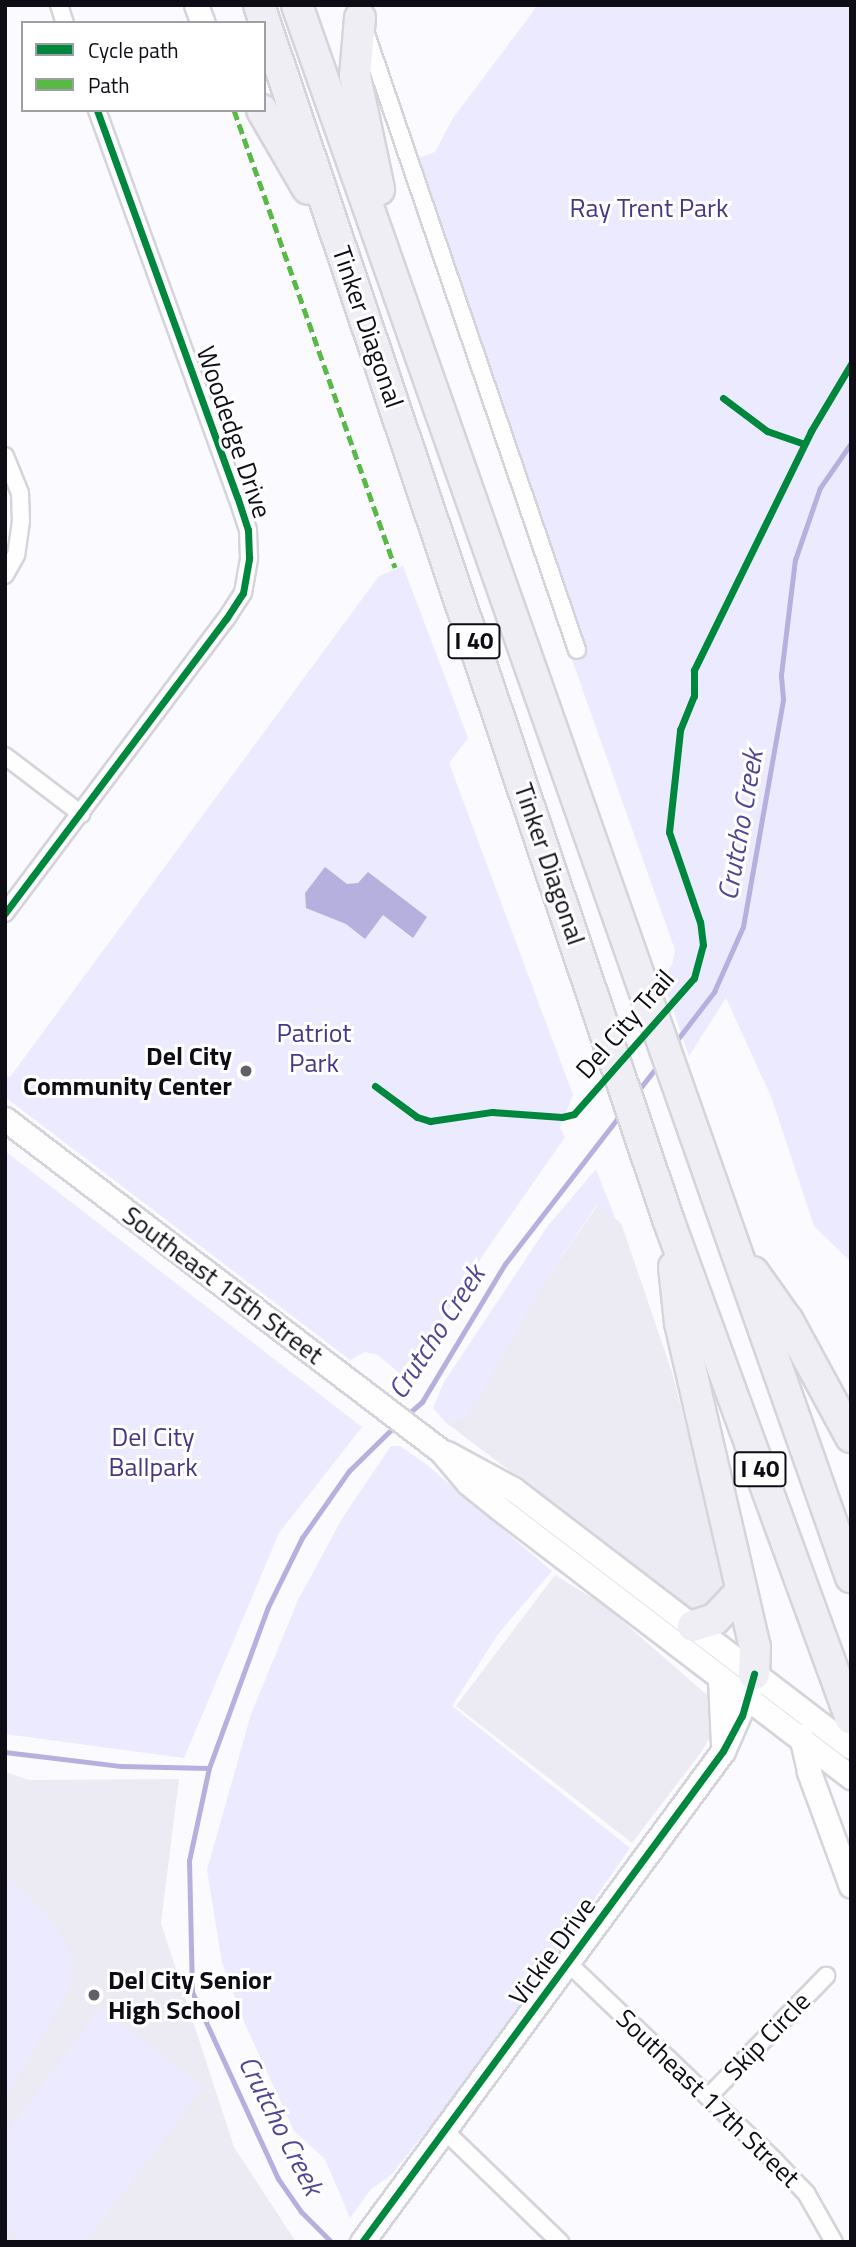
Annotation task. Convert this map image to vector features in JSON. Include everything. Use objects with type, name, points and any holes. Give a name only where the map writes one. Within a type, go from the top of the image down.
[{"type":"highway","name":"Tinker Diagonal","points":[[297,5],[851,1577]]},
{"type":"highway","points":[[358,12],[356,84],[404,306]]},
{"type":"highway","name":"Tinker Diagonal","points":[[266,28],[668,1219],[851,1719]]},
{"type":"highway","points":[[263,112],[341,246]]},
{"type":"highway","points":[[668,1219],[680,1323],[740,1592],[755,1647],[751,1687]]},
{"type":"highway","points":[[732,1242],[788,1321],[851,1437]]},
{"type":"highway","points":[[693,1626],[715,1619],[740,1592]]},
{"type":"main road","name":"Southeast 15th Street","points":[[5,1119],[441,1451],[468,1483],[499,1508],[693,1626],[802,1742],[851,1777]]},
{"type":"main road","name":"Southeast 15th Street","points":[[441,1451],[480,1467],[513,1489],[720,1679],[751,1687],[794,1705],[851,1747]]},
{"type":"main road","points":[[499,1508],[513,1489]]},
{"type":"main road","points":[[720,1679],[723,1751]]},
{"type":"main road","name":"Vickie Drive","points":[[362,2242],[723,1751],[751,1687]]},
{"type":"main road","points":[[794,1705],[802,1742],[851,1886]]},
{"type":"street","points":[[358,12],[578,650]]},
{"type":"street","name":"Woodedge Drive","points":[[5,913],[243,593],[249,558],[244,519],[98,112]]},
{"type":"street","points":[[5,456],[20,493],[21,521],[16,555],[5,575]]},
{"type":"street","points":[[5,755],[81,814]]},
{"type":"street","name":"Southeast 17th Street","points":[[569,1964],[709,2096],[806,2193],[834,2242]]},
{"type":"street","name":"Skip Circle","points":[[709,2096],[826,1976]]},
{"type":"street","points":[[445,2132],[560,2242]]},
{"type":"shaded area","points":[[325,867],[347,884],[358,883],[368,872],[427,917],[413,938],[383,915],[365,939],[346,924],[306,908],[305,893]]},
{"type":"shaded area","points":[[598,1205],[621,1223],[672,1372],[728,1590],[707,1620],[445,1422]]},
{"type":"shaded area","points":[[555,1575],[604,1605],[715,1702],[714,1730],[702,1751],[632,1843],[456,1706]]},
{"type":"shaded area","name":"Del City Senior High School","points":[[5,1772],[29,1780],[179,1779],[161,1923],[234,2147],[296,2242],[5,2242]]},
{"type":"green space","name":"Ray Trent Park","points":[[538,5],[851,5],[851,1262],[814,1226],[772,1099],[726,998],[689,1056],[662,978],[672,965],[675,950],[489,426],[509,419],[418,158],[435,152],[453,118]]},
{"type":"green space","name":"Patriot Park","points":[[403,566],[468,738],[449,763],[573,1095],[560,1128],[565,1137],[485,1252],[406,1379],[378,1355],[365,1352],[350,1360],[5,1097],[5,1074],[10,1077],[379,576]]},
{"type":"green space","name":"Del City Ballpark","points":[[5,1151],[362,1427],[279,1533],[184,1758],[5,1734]]},
{"type":"green space","points":[[596,1169],[616,1220],[597,1205],[552,1270],[484,1389],[463,1419],[445,1422],[433,1408],[444,1382],[547,1227]]},
{"type":"green space","points":[[391,1446],[400,1446],[427,1465],[552,1571],[498,1634],[452,1706],[630,1848],[472,2074],[391,2175],[371,2189],[350,2218],[325,2159],[294,2131],[245,2024],[222,1963],[207,1870],[251,1714],[298,1600],[343,1517]]},
{"type":"green space","points":[[5,1875],[57,1926],[74,1963],[69,1989],[5,2100]]},
{"type":"green space","points":[[100,2008],[204,2087],[85,2242],[24,2242],[5,2227],[5,2135]]},
{"type":"waterway","name":"Crutcho Creek","points":[[674,1044],[714,992],[743,927],[783,699],[781,675],[795,560],[820,488],[851,443]]},
{"type":"waterway","name":"Crutcho Creek","points":[[638,1091],[658,1065]]},
{"type":"waterway","name":"Crutcho Creek","points":[[407,1415],[422,1402],[505,1264],[620,1115]]},
{"type":"waterway","name":"Crutcho Creek","points":[[331,2242],[301,2212],[278,2179],[192,1992],[189,1861],[209,1768],[268,1607],[302,1538],[349,1471],[395,1426]]},
{"type":"waterway","points":[[5,1752],[121,1766],[209,1768]]},
{"type":"marked path","points":[[235,112],[395,568]]},
{"type":"cycle path","points":[[5,913],[226,619],[243,593],[249,558],[248,530],[237,497],[98,112]]},
{"type":"cycle path","name":"Del City Trail","points":[[375,1086],[417,1117],[430,1121],[492,1112],[562,1117],[574,1114],[694,978],[703,945],[700,922],[669,832],[680,730],[694,696],[694,670],[811,431],[851,364]]},
{"type":"cycle path","points":[[723,398],[767,431],[804,444]]},
{"type":"cycle path","points":[[362,2242],[723,1751],[742,1716],[754,1674]]},
{"type":"place","name":"Del City Community Center","points":[[246,1071]]},
{"type":"place","name":"Del City Senior High School","points":[[94,1995]]}]
